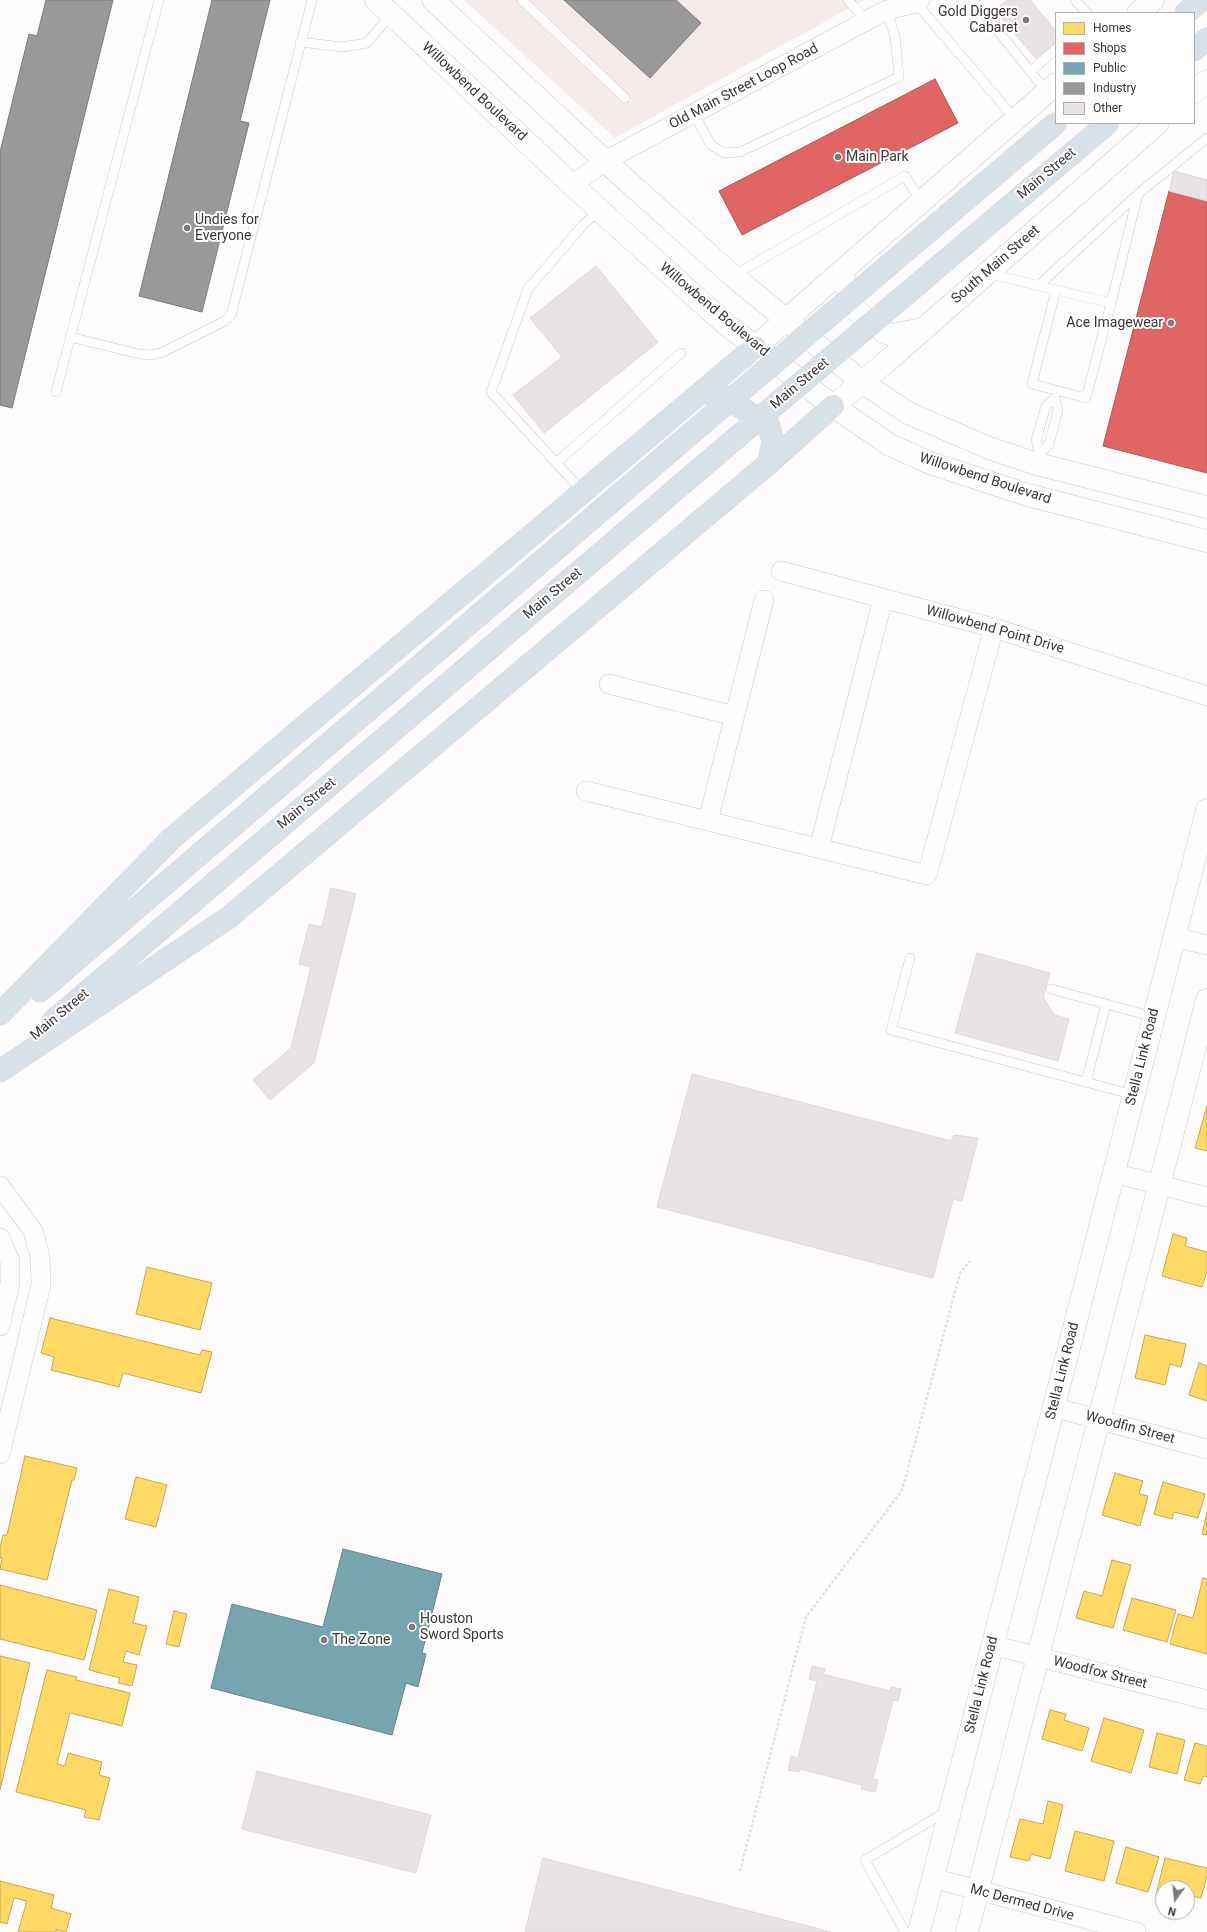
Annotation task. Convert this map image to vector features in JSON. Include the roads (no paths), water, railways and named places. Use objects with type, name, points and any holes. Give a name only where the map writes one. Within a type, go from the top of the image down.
[{"type":"highway","points":[[1187,12],[1201,0]]},
{"type":"highway","points":[[1195,49],[1207,39]]},
{"type":"highway","points":[[0,1026],[702,424],[1055,124]]},
{"type":"highway","name":"Main Street","points":[[0,1066],[1107,124]]},
{"type":"highway","points":[[0,1014],[172,838],[755,347]]},
{"type":"highway","points":[[698,395],[725,397],[769,426],[773,442],[768,464]]},
{"type":"highway","points":[[0,1071],[228,918],[768,464],[833,406]]},
{"type":"main road","points":[[433,0],[605,161],[733,276],[862,382],[908,413],[989,448],[1038,459],[1207,507]]},
{"type":"main road","points":[[1139,12],[1153,0]]},
{"type":"main road","name":"Willowbend Boulevard","points":[[390,5],[572,185],[702,303],[755,347],[833,406],[890,445],[930,463],[1028,495],[1207,541]]},
{"type":"main road","points":[[1195,91],[1207,81]]},
{"type":"main road","points":[[755,347],[1052,88]]},
{"type":"main road","name":"South Main Street","points":[[833,406],[1157,124]]},
{"type":"main road","points":[[853,261],[845,285],[850,304],[884,332],[893,335],[924,328]]},
{"type":"main road","points":[[1028,495],[1038,459]]},
{"type":"main road","name":"Stella Link Road","points":[[918,1932],[1207,810]]},
{"type":"main road","points":[[967,1932],[1207,1000]]},
{"type":"street","name":"Old Main Street Loop Road","points":[[572,185],[605,161],[866,21],[887,10],[918,2]]},
{"type":"street","name":"Willowbend Point Drive","points":[[781,571],[994,628],[1207,696]]},
{"type":"street","points":[[819,848],[883,599]]},
{"type":"street","points":[[708,821],[764,600]]},
{"type":"street","points":[[586,791],[927,875],[994,628]]},
{"type":"street","points":[[609,684],[734,716]]},
{"type":"street","points":[[1174,936],[1207,945]]},
{"type":"street","points":[[1114,1173],[1207,1198]]},
{"type":"street","points":[[0,1186],[33,1231],[40,1257],[41,1285],[0,1454]]},
{"type":"street","points":[[0,1238],[10,1261],[10,1284],[0,1326]]},
{"type":"street","points":[[0,1332],[28,1340]]},
{"type":"street","name":"Woodfin Street","points":[[1053,1407],[1207,1449]]},
{"type":"street","name":"Woodfox Street","points":[[992,1645],[1207,1700]]},
{"type":"street","name":"Mc Dermed Drive","points":[[932,1878],[1136,1932]]},
{"type":"lane","points":[[56,392],[159,0]]},
{"type":"lane","points":[[70,337],[139,354],[152,355],[163,352],[225,321],[231,315],[312,0]]},
{"type":"lane","points":[[522,0],[626,98]]},
{"type":"lane","points":[[848,0],[866,21]]},
{"type":"lane","points":[[973,0],[1031,71],[1052,88]]},
{"type":"lane","points":[[1075,0],[1086,12]]},
{"type":"lane","points":[[918,2],[1016,120]]},
{"type":"lane","points":[[300,42],[342,47],[367,43],[390,5]]},
{"type":"lane","points":[[694,114],[711,145],[724,153],[740,152],[899,77],[895,37],[887,10]]},
{"type":"lane","points":[[1031,71],[1055,50]]},
{"type":"lane","points":[[1039,286],[1138,194],[1207,138]]},
{"type":"lane","points":[[733,276],[905,176],[921,202]]},
{"type":"lane","points":[[1056,290],[1032,384],[1056,394],[1086,398],[1138,194]]},
{"type":"lane","points":[[583,492],[491,392],[528,289],[583,225],[600,210]]},
{"type":"lane","points":[[986,274],[1111,303]]},
{"type":"lane","points":[[556,463],[681,353]]},
{"type":"lane","points":[[1038,459],[1036,440],[1046,406],[1056,394]]},
{"type":"lane","points":[[1038,459],[1049,444],[1058,410],[1056,394]]},
{"type":"lane","points":[[910,958],[891,1030],[1134,1095]]},
{"type":"lane","points":[[1051,990],[1154,1018]]},
{"type":"lane","points":[[1086,1082],[1106,1004]]},
{"type":"lane","points":[[905,1932],[865,1860],[950,1809]]},
{"type":"place","name":"Gold Diggers Cabaret","points":[[1026,20]]},
{"type":"place","name":"Main Park","points":[[838,157]]},
{"type":"place","name":"Undies for Everyone","points":[[187,228]]},
{"type":"place","name":"Ace Imagewear","points":[[1171,323]]},
{"type":"place","name":"Houston Sword Sports","points":[[412,1627]]},
{"type":"place","name":"The Zone","points":[[324,1640]]}]
